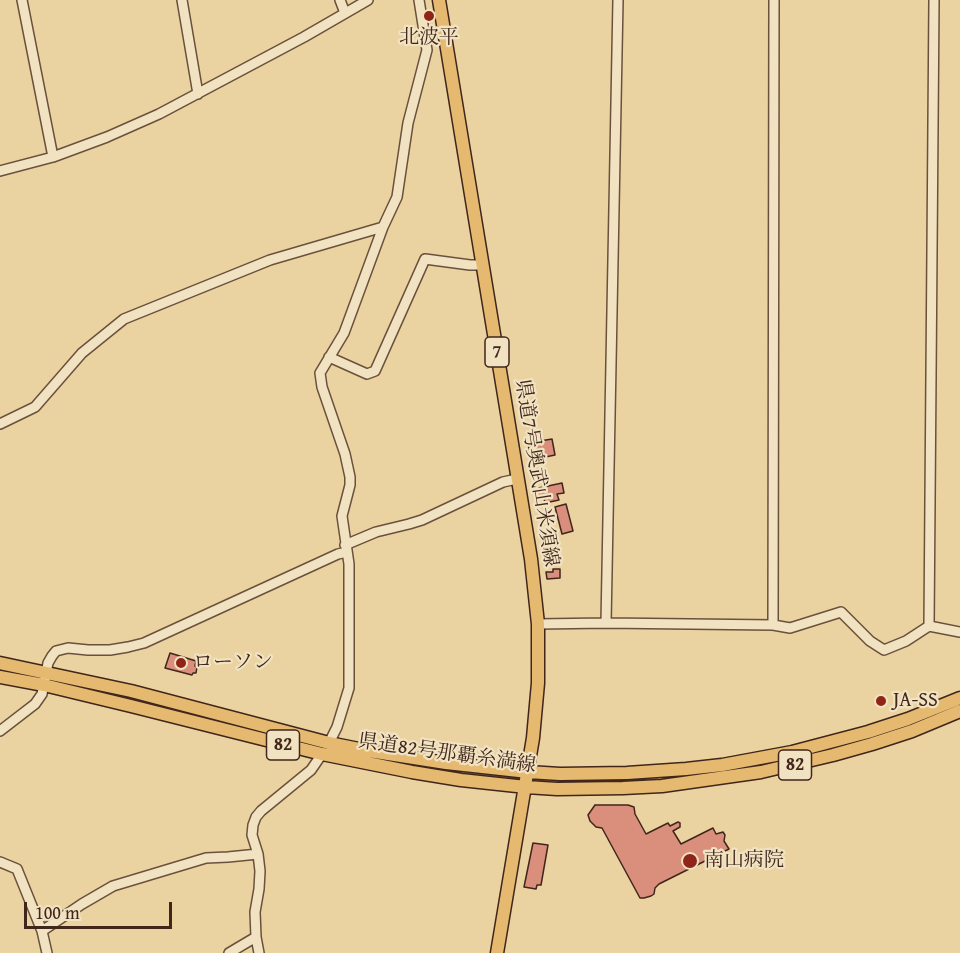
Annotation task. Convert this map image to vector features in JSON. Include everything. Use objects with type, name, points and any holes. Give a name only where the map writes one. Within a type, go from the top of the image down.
[{"type":"main road","name":"県道7号奥武山米須線","points":[[439,0],[533,574],[538,624],[538,694],[526,787],[497,953]]},
{"type":"main road","name":"県道82号那覇糸満線","points":[[0,663],[131,706],[322,754],[431,775],[526,787],[566,789],[662,786],[761,772],[862,747],[912,731],[960,711]]},
{"type":"main road","name":"県道82号那覇糸満線","points":[[0,677],[45,679],[153,697],[329,743],[417,759],[560,774],[686,769],[792,753],[908,719],[960,698]]},
{"type":"street","points":[[22,0],[53,157]]},
{"type":"street","points":[[182,0],[198,94]]},
{"type":"street","points":[[340,0],[345,13]]},
{"type":"street","points":[[0,171],[53,157],[159,114],[368,0]]},
{"type":"street","points":[[329,743],[337,728],[349,688],[349,564],[342,516],[347,501],[350,477],[345,454],[320,381],[320,373],[344,333],[384,227],[398,197],[408,123],[427,50],[419,0]]},
{"type":"street","points":[[606,622],[618,0]]},
{"type":"street","points":[[774,0],[774,625]]},
{"type":"street","points":[[929,626],[934,0]]},
{"type":"street","points":[[0,424],[35,407],[82,353],[124,319],[270,260],[384,227]]},
{"type":"street","points":[[329,357],[367,374],[375,371],[425,259],[482,265]]},
{"type":"street","points":[[0,731],[35,704],[42,694],[48,663],[52,656],[61,649],[110,650],[144,642],[338,554],[376,532],[422,520],[503,482],[517,479]]},
{"type":"street","points":[[538,624],[606,622],[774,625],[790,628],[841,612],[870,641],[884,650],[906,641],[929,626],[960,632]]},
{"type":"street","points":[[259,953],[255,912],[260,871],[252,835],[256,817],[311,770],[322,754]]},
{"type":"street","points":[[42,931],[82,903],[113,886],[206,858],[258,854]]},
{"type":"street","points":[[0,862],[17,869],[42,931],[47,953]]},
{"type":"street","points":[[229,953],[256,937]]},
{"type":"building","points":[[552,439],[555,455],[531,460],[528,443]]},
{"type":"building","points":[[540,469],[541,476],[535,477],[533,470]]},
{"type":"building","points":[[562,483],[564,493],[557,494],[559,500],[545,503],[544,498],[536,500],[534,489]]},
{"type":"building","points":[[566,504],[573,531],[562,534],[555,507]]},
{"type":"building","points":[[542,537],[556,537],[556,552],[547,552],[547,543],[542,543]]},
{"type":"building","points":[[553,569],[560,569],[560,578],[547,579],[546,572],[553,572]]},
{"type":"building","name":"ローソン","points":[[170,653],[196,661],[196,673],[192,675],[165,668]]},
{"type":"building","points":[[595,805],[634,807],[635,814],[646,834],[668,823],[670,826],[678,822],[680,827],[673,831],[681,844],[713,828],[716,834],[723,832],[724,841],[729,849],[659,884],[651,896],[640,898],[602,828],[596,827],[590,821],[588,815]]},
{"type":"building","points":[[533,843],[548,845],[541,885],[537,885],[536,889],[524,887]]},
{"type":"place","name":"北波平","points":[[429,16]]},
{"type":"place","name":"ローソン","points":[[181,663]]},
{"type":"place","name":"JA-SS","points":[[881,701]]},
{"type":"place","name":"南山病院","points":[[690,861]]}]
